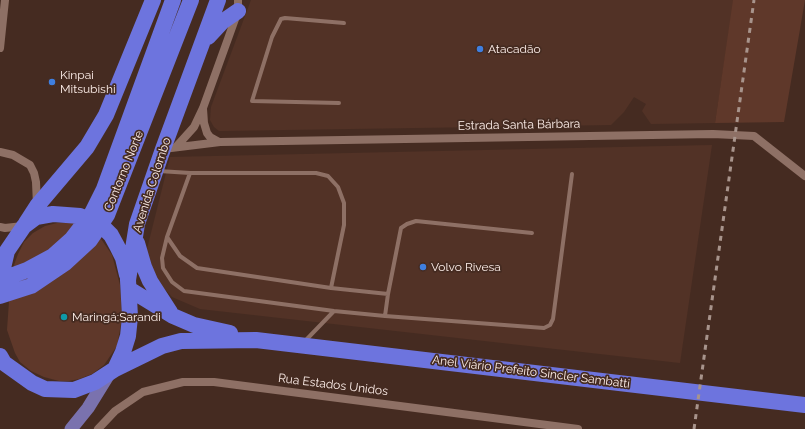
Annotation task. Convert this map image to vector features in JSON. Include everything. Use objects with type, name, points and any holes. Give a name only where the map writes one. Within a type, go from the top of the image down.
[{"type":"highway","points":[[0,280],[7,251],[22,226],[87,147],[106,114],[153,0]]},
{"type":"highway","name":"Contorno Norte","points":[[0,280],[27,270],[53,256],[72,239],[92,213],[104,190],[173,0]]},
{"type":"highway","name":"Contorno Norte","points":[[0,296],[31,286],[65,264],[90,240],[107,215],[191,0]]},
{"type":"highway","name":"Avenida Colombo","points":[[112,371],[123,352],[128,336],[130,317],[129,285],[135,235],[155,171],[169,148],[201,46],[217,2]]},
{"type":"highway","points":[[201,46],[238,6]]},
{"type":"highway","points":[[22,226],[36,217],[54,214],[80,216],[92,220],[102,226],[111,235],[123,258],[129,285]]},
{"type":"highway","points":[[135,235],[147,274],[173,316]]},
{"type":"highway","name":"Anel Viário Prefeito Sincler Sambatti","points":[[129,285],[173,316],[194,324],[256,340]]},
{"type":"highway","name":"Anel Viário Prefeito Sincler Sambatti","points":[[0,356],[4,363],[45,389],[74,390],[162,346],[181,341],[256,340],[805,405]]},
{"type":"main road","name":"Avenida Colombo","points":[[71,429],[88,408],[112,371]]},
{"type":"street","points":[[0,48],[5,0]]},
{"type":"street","points":[[169,148],[194,127],[203,108],[238,6]]},
{"type":"street","points":[[203,108],[204,123],[207,133],[210,137],[220,142]]},
{"type":"street","name":"Estrada Santa Bárbara","points":[[169,148],[220,142],[713,134],[754,136],[805,176]]},
{"type":"street","points":[[0,152],[14,155],[30,165],[34,173],[37,206]]},
{"type":"street","points":[[0,227],[22,226]]},
{"type":"street","name":"Rua Estados Unidos","points":[[98,429],[115,411],[143,392],[183,382],[214,382],[578,429]]},
{"type":"lane","points":[[339,103],[252,101],[272,36],[281,19],[285,18],[344,23]]},
{"type":"lane","points":[[155,171],[190,173],[316,173],[328,176],[338,187],[344,203],[344,225],[331,288]]},
{"type":"lane","points":[[190,173],[167,237],[162,258],[163,268],[172,282],[184,291],[334,311],[544,328],[550,325],[553,319],[572,174]]},
{"type":"lane","points":[[385,316],[401,228],[407,224],[416,221],[532,234]]},
{"type":"lane","points":[[167,237],[180,256],[197,268],[331,288],[388,294]]},
{"type":"lane","points":[[301,345],[334,311]]},
{"type":"shaded area","name":"Atacadão","points":[[251,0],[734,0],[715,123],[651,124],[642,111],[646,104],[634,97],[624,112],[611,125],[219,131],[214,127],[210,120],[211,107]]},
{"type":"shaded area","points":[[733,0],[805,0],[784,122],[715,123]]},
{"type":"shaded area","name":"Volvo Rivesa","points":[[712,145],[680,363],[200,309],[172,297],[156,280],[146,253],[170,157]]},
{"type":"shaded area","points":[[57,223],[77,223],[97,233],[112,255],[120,285],[122,318],[117,346],[104,365],[92,374],[69,381],[59,381],[44,377],[31,371],[20,362],[15,353],[7,330],[10,288],[14,265],[18,254],[24,242],[33,233],[45,226]]},
{"type":"railway","points":[[694,429],[754,0]]},
{"type":"place","name":"Atacadão","points":[[480,49]]},
{"type":"place","name":"Kinpai Mitsubishi","points":[[52,82]]},
{"type":"place","name":"Volvo Rivesa","points":[[423,267]]},
{"type":"place","name":"Maringá;Sarandi","points":[[64,317]]}]
